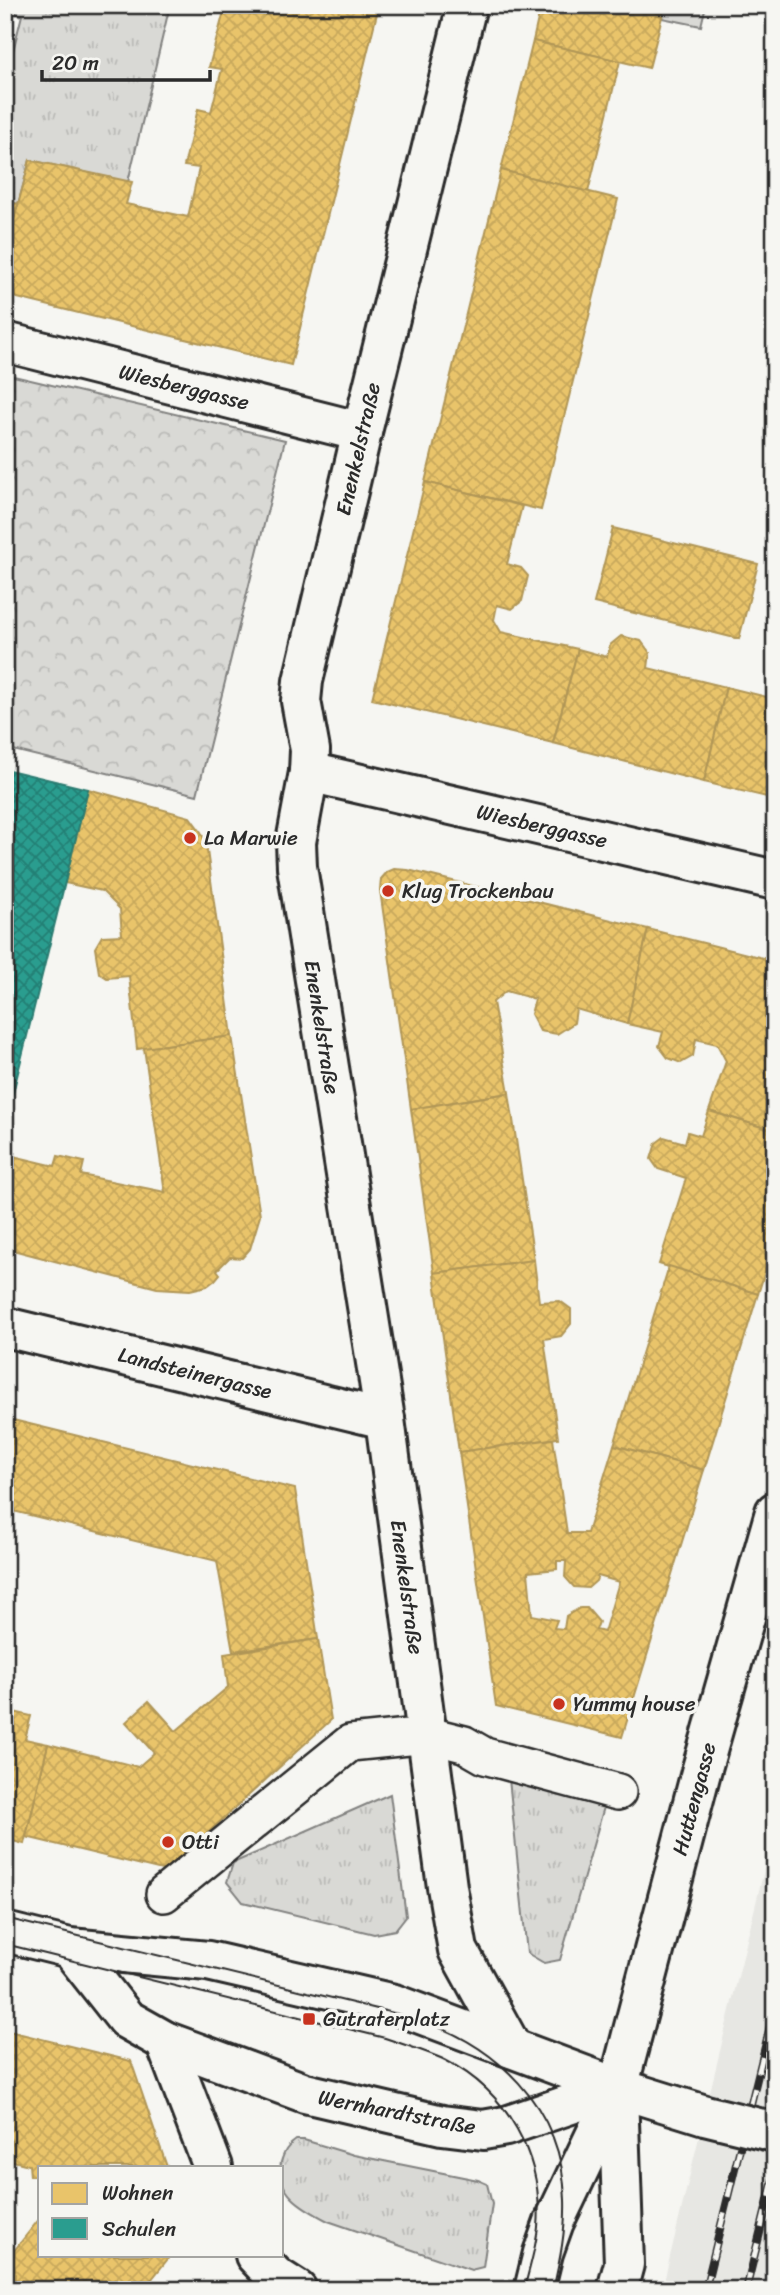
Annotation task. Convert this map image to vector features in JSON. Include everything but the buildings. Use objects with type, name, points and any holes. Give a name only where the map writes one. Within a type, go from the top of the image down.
[{"type":"street","name":"Enenkelstraße","points":[[467,5],[303,681],[301,701],[310,750],[309,772],[296,842],[297,867],[385,1419],[447,1887],[458,1950],[512,2048]]},
{"type":"street","name":"Wiesberggasse","points":[[5,342],[362,432]]},
{"type":"street","name":"Wiesberggasse","points":[[309,772],[775,880]]},
{"type":"street","name":"Landsteinergasse","points":[[5,1327],[385,1419]]},
{"type":"street","name":"Huttengasse","points":[[534,2290],[554,2222],[618,2088],[701,1772],[775,1512]]},
{"type":"street","points":[[164,1894],[350,1743],[428,1735],[464,1744],[485,1756],[618,1792]]},
{"type":"street","points":[[5,1932],[70,1948],[208,1961],[394,2004],[618,2088],[705,2115],[775,2132]]},
{"type":"street","name":"Wernhardtstraße","points":[[70,1948],[127,2019],[165,2041],[305,2093],[442,2125],[482,2130],[506,2126],[618,2088]]},
{"type":"street","points":[[165,2041],[213,2166]]},
{"type":"street","name":"Huttengasse","points":[[617,2290],[624,2264],[618,2088]]},
{"type":"shaded area","points":[[775,1825],[775,2290],[662,2290],[674,2240]]},
{"type":"green space","points":[[5,5],[170,5],[128,182],[30,160],[18,204],[5,201],[5,83],[22,15],[5,11]]},
{"type":"green space","points":[[665,5],[706,5],[701,26],[662,18]]},
{"type":"green space","points":[[5,374],[285,440],[197,795],[5,748]]},
{"type":"green space","points":[[509,1779],[606,1800],[560,1960],[544,1963],[527,1953]]},
{"type":"green space","points":[[390,1794],[406,1916],[395,1930],[374,1934],[243,1902],[227,1882],[233,1863]]},
{"type":"green space","points":[[296,2140],[304,2140],[354,2155],[487,2184],[492,2204],[483,2267],[471,2270],[328,2221],[309,2211],[293,2198],[284,2186],[284,2166],[281,2166],[281,2162],[290,2145]]},
{"type":"tram line","points":[[5,1918],[410,2017],[441,2028],[470,2043],[496,2061],[519,2083],[537,2107],[552,2135],[561,2166],[565,2200],[565,2223],[553,2290]]},
{"type":"tram line","points":[[5,1944],[385,2038],[438,2057],[467,2073],[487,2089],[517,2129],[535,2176],[538,2227],[524,2290]]},
{"type":"railway","points":[[705,2290],[775,2006]]},
{"type":"railway","points":[[746,2290],[775,2172]]},
{"type":"place","name":"La Marwie","points":[[190,838]]},
{"type":"place","name":"Klug Trockenbau","points":[[388,891]]},
{"type":"place","name":"Yummy house","points":[[559,1704]]},
{"type":"place","name":"Otti","points":[[168,1842]]},
{"type":"place","name":"Gutraterplatz","points":[[309,2019]]}]
